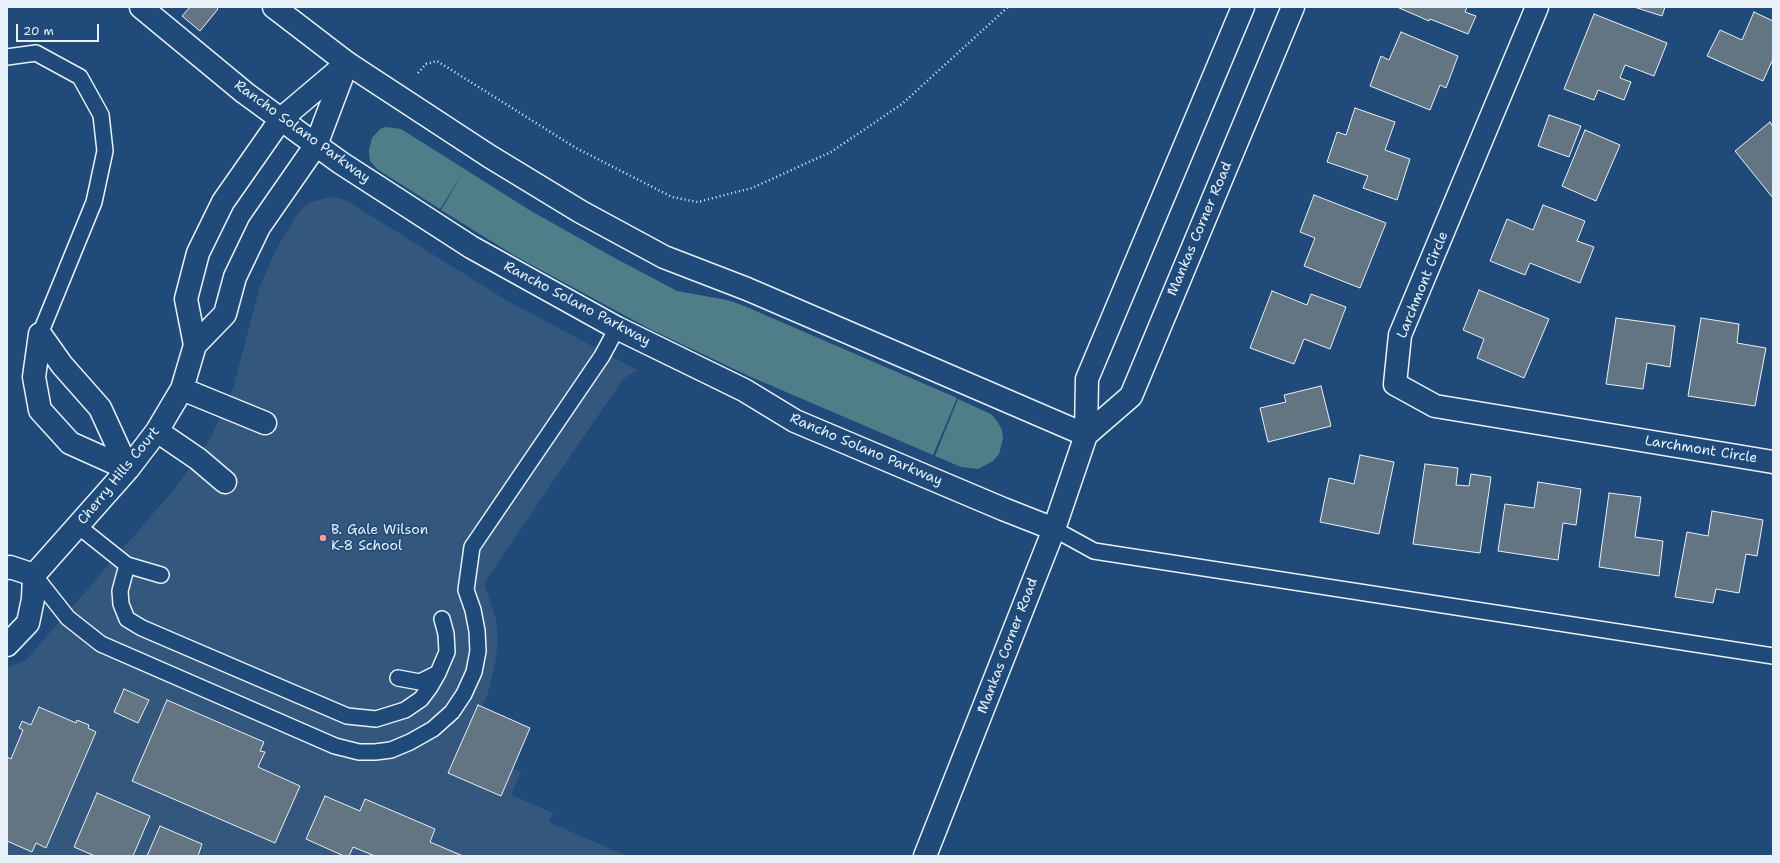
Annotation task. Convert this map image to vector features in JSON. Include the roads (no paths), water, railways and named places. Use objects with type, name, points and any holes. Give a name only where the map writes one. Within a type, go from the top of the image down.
[{"type":"street","name":"Rancho Solano Parkway","points":[[141,7],[245,92],[316,145],[471,247],[617,328],[744,390],[795,421],[1054,529]]},
{"type":"street","points":[[274,7],[347,63],[489,156],[581,212],[664,257],[747,289],[1086,435]]},
{"type":"street","name":"Mankas Corner Road","points":[[924,856],[1054,529],[1086,435],[1087,379],[1243,7]]},
{"type":"street","name":"Mankas Corner Road","points":[[1086,435],[1131,396],[1293,7]]},
{"type":"street","name":"Larchmont Circle","points":[[1537,7],[1400,335],[1395,384],[1435,406],[1773,462]]},
{"type":"street","name":"Cherry Hills Court","points":[[196,345],[186,299],[198,253],[223,202],[281,119],[347,63]]},
{"type":"street","name":"Cherry Hills Court","points":[[34,575],[128,469],[157,432],[182,390],[196,345],[225,314],[235,277],[259,227],[316,145],[347,63]]},
{"type":"street","points":[[40,334],[62,365],[100,408],[128,469]]},
{"type":"street","points":[[40,334],[34,377],[40,410],[70,443],[128,469]]},
{"type":"street","points":[[182,390],[265,423]]},
{"type":"street","points":[[157,432],[198,458],[225,482]]},
{"type":"street","points":[[7,568],[10,567],[34,575],[33,599],[28,623],[7,645]]},
{"type":"lane","points":[[7,57],[36,53],[80,77],[101,115],[106,151],[94,202],[40,334]]},
{"type":"lane","points":[[34,575],[68,618],[101,644],[335,746],[359,752],[392,750],[433,729],[452,712],[464,694],[474,672],[478,651],[477,631],[473,610],[466,590],[472,547],[602,356],[617,328]]},
{"type":"lane","points":[[78,526],[127,565],[161,575]]},
{"type":"lane","points":[[1054,529],[1094,551],[1773,656]]},
{"type":"lane","points":[[127,565],[120,591],[121,604],[127,619],[142,628],[347,716],[376,719],[405,710],[421,699],[438,673],[447,652],[446,634],[442,619]]},
{"type":"lane","points":[[398,678],[420,682],[438,673]]},
{"type":"place","name":"B. Gale Wilson K-8 School","points":[[323,538]]}]
